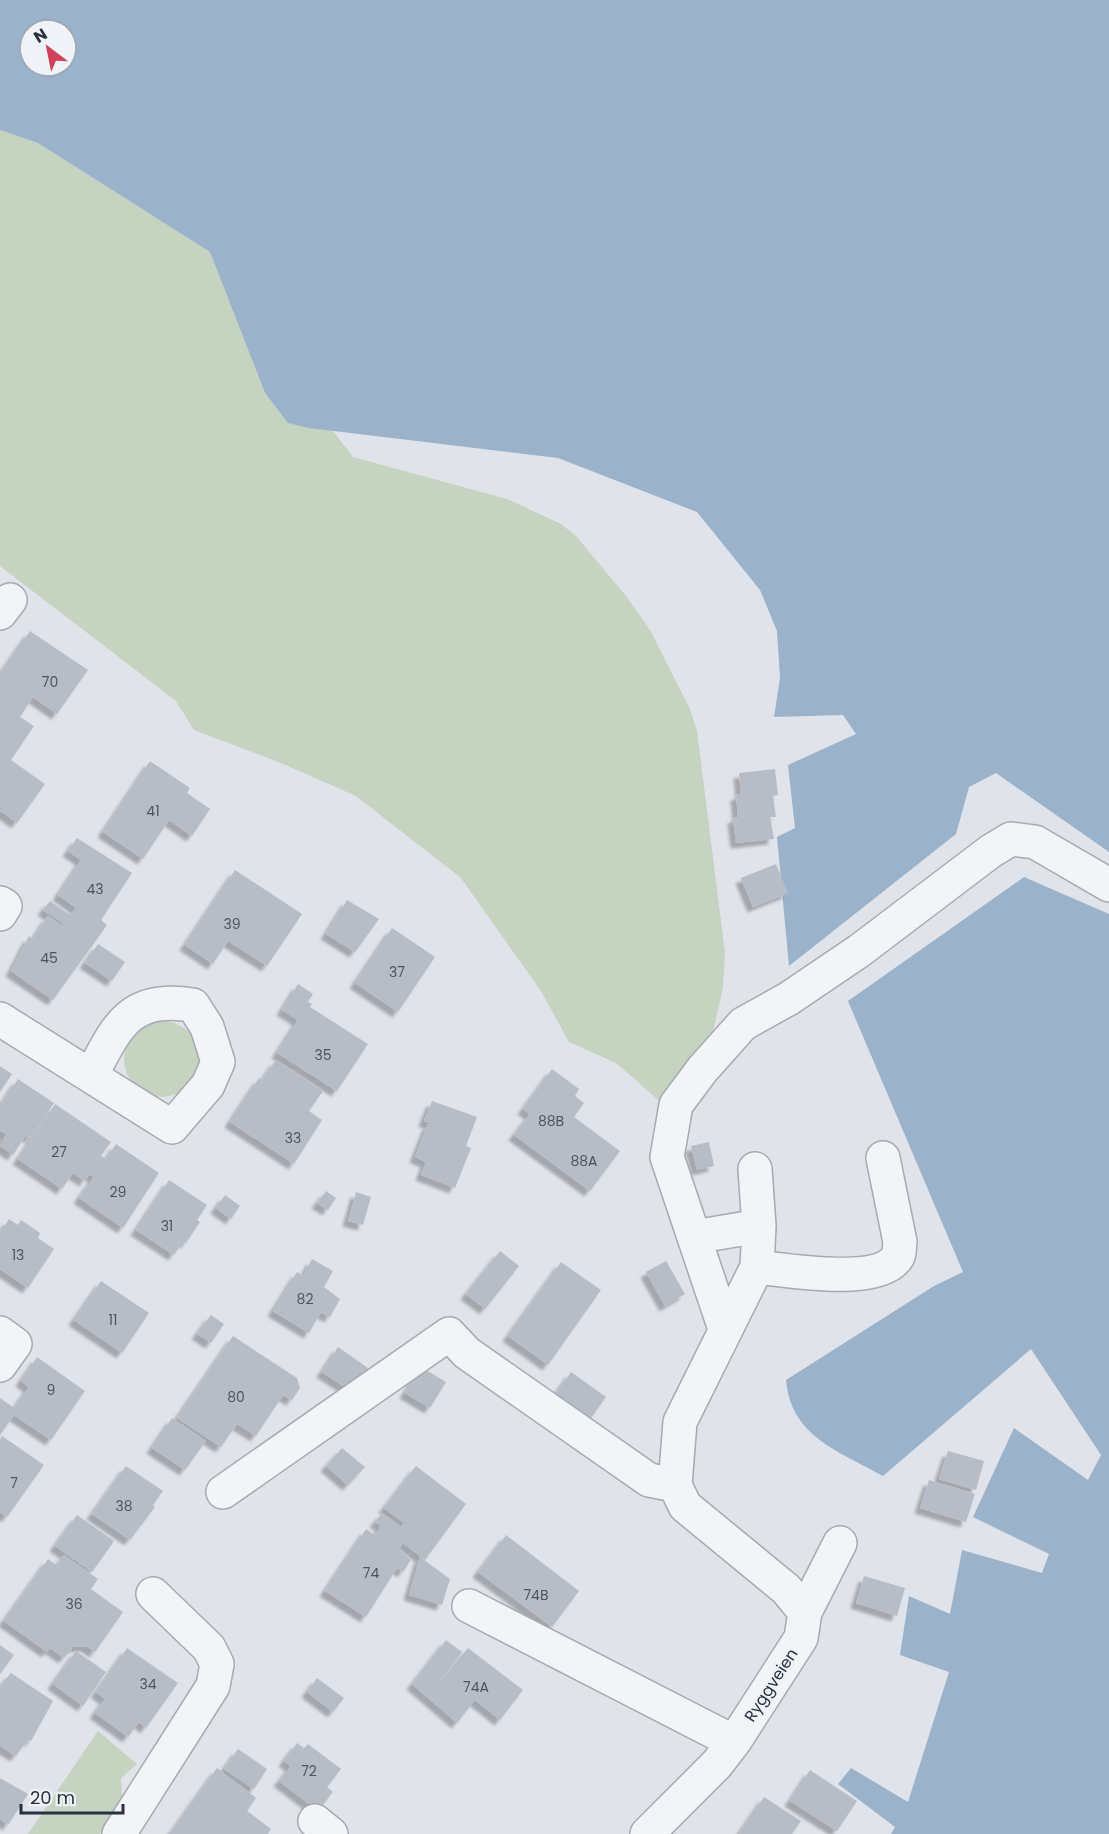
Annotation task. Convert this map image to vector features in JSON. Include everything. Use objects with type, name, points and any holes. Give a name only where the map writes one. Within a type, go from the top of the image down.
[{"type":"street","points":[[725,1329],[667,1158],[676,1105],[743,1024],[789,999],[859,951],[991,851],[1011,839],[1035,842],[1109,885]]},
{"type":"street","points":[[0,903],[5,906],[0,914]]},
{"type":"street","points":[[0,1019],[91,1076]]},
{"type":"street","points":[[757,1267],[841,1275],[882,1271],[898,1257],[900,1242],[883,1158]]},
{"type":"street","points":[[755,1169],[759,1226],[757,1267],[680,1422],[675,1485],[685,1506],[786,1589],[805,1612]]},
{"type":"street","points":[[694,1236],[759,1226]]},
{"type":"street","points":[[223,1491],[449,1334],[467,1353],[649,1480],[675,1485]]},
{"type":"street","name":"Ryggveien","points":[[647,1834],[717,1764],[734,1742],[801,1638],[805,1612],[840,1544]]},
{"type":"street","points":[[119,1834],[213,1686],[217,1664],[209,1648],[153,1594]]},
{"type":"street","points":[[469,1606],[734,1742]]},
{"type":"green space","points":[[0,130],[38,143],[210,252],[265,393],[288,423],[333,431],[353,457],[507,499],[561,524],[576,536],[626,596],[650,630],[690,709],[697,731],[725,952],[723,988],[711,1040],[671,1111],[616,1063],[569,1042],[541,991],[461,878],[356,796],[281,763],[194,730],[176,701],[0,566]]},
{"type":"green space","points":[[155,1021],[169,1021],[183,1027],[194,1038],[198,1044],[200,1059],[198,1074],[189,1086],[177,1095],[155,1097],[141,1091],[130,1080],[124,1066],[124,1052],[130,1038],[141,1027]]},
{"type":"green space","points":[[98,1731],[137,1764],[121,1778],[122,1798],[100,1834],[28,1834]]},
{"type":"water","points":[[0,0],[1109,0],[1109,852],[996,773],[969,787],[956,834],[789,966],[777,837],[795,828],[788,765],[856,734],[843,715],[774,717],[780,678],[777,631],[760,590],[697,512],[558,458],[309,428],[288,423],[265,393],[210,252],[38,143],[0,130]]},
{"type":"water","points":[[1024,877],[1109,914],[1109,1834],[891,1834],[895,1827],[838,1784],[851,1768],[908,1802],[949,1672],[900,1655],[909,1596],[950,1614],[962,1550],[1042,1573],[1049,1554],[973,1517],[1014,1428],[1088,1480],[1101,1455],[1031,1349],[883,1476],[834,1450],[807,1429],[797,1416],[786,1380],[934,1286],[963,1272],[848,1001]]},
{"type":"building","points":[[30,631],[88,670],[57,714],[33,697],[20,717],[34,726],[11,760],[45,784],[17,823],[1,811],[0,813],[0,674]]},
{"type":"building","points":[[150,761],[190,788],[187,793],[210,809],[192,836],[169,820],[143,859],[103,832]]},
{"type":"building","points":[[775,769],[778,795],[773,796],[776,817],[770,817],[774,839],[736,843],[733,818],[738,817],[736,795],[741,794],[739,773]]},
{"type":"building","points":[[77,838],[132,873],[101,920],[107,925],[53,1000],[11,971],[29,936],[33,939],[48,916],[63,926],[64,924],[43,910],[50,901],[70,915],[76,908],[58,895],[81,860],[68,851]]},
{"type":"building","points":[[776,864],[788,893],[753,907],[741,878]]},
{"type":"building","points":[[235,870],[302,914],[267,966],[228,941],[213,964],[185,945]]},
{"type":"building","points":[[347,900],[379,919],[355,952],[326,934]]},
{"type":"building","points":[[392,928],[435,957],[398,1012],[355,983]]},
{"type":"building","points":[[98,944],[125,962],[112,981],[85,963]]},
{"type":"building","points":[[298,984],[313,994],[308,1002],[312,1004],[310,1007],[368,1044],[337,1091],[277,1053],[298,1020],[282,1010]]},
{"type":"building","points":[[276,1060],[323,1091],[309,1111],[322,1120],[294,1164],[230,1122],[259,1078],[262,1080]]},
{"type":"building","points":[[0,1066],[12,1074],[0,1092]]},
{"type":"building","points":[[552,1069],[579,1089],[575,1096],[584,1103],[574,1117],[620,1151],[590,1191],[514,1135],[530,1114],[523,1109]]},
{"type":"building","points":[[18,1079],[54,1103],[30,1138],[26,1135],[13,1155],[0,1146],[6,1134],[0,1131],[0,1106]]},
{"type":"building","points":[[432,1101],[477,1117],[466,1146],[471,1148],[455,1188],[421,1175],[426,1162],[415,1157],[428,1124],[436,1126],[424,1121]]},
{"type":"building","points":[[55,1104],[111,1142],[101,1156],[106,1159],[116,1144],[159,1173],[123,1228],[79,1198],[94,1177],[89,1174],[85,1181],[73,1173],[62,1189],[18,1159]]},
{"type":"building","points":[[709,1142],[714,1166],[697,1170],[691,1146]]},
{"type":"building","points":[[169,1180],[207,1205],[197,1220],[200,1222],[186,1243],[183,1241],[174,1255],[136,1230]]},
{"type":"building","points":[[326,1191],[336,1198],[328,1210],[317,1203]]},
{"type":"building","points":[[356,1192],[371,1197],[363,1225],[348,1221]]},
{"type":"building","points":[[225,1195],[240,1206],[231,1219],[216,1208]]},
{"type":"building","points":[[9,1219],[18,1225],[21,1220],[40,1233],[38,1238],[54,1249],[28,1288],[0,1269],[0,1233]]},
{"type":"building","points":[[500,1251],[519,1266],[485,1309],[466,1294]]},
{"type":"building","points":[[312,1259],[333,1271],[324,1287],[340,1299],[330,1317],[321,1312],[309,1333],[273,1311],[297,1272],[303,1276]]},
{"type":"building","points":[[666,1261],[685,1294],[665,1306],[646,1272]]},
{"type":"building","points":[[561,1262],[601,1290],[548,1365],[508,1336]]},
{"type":"building","points":[[101,1281],[149,1313],[122,1353],[74,1320]]},
{"type":"building","points":[[211,1315],[224,1324],[211,1343],[197,1334]]},
{"type":"building","points":[[233,1336],[297,1378],[300,1388],[292,1400],[283,1395],[256,1436],[237,1424],[221,1447],[177,1418]]},
{"type":"building","points":[[338,1347],[368,1368],[352,1392],[322,1372]]},
{"type":"building","points":[[37,1357],[85,1391],[51,1440],[14,1415],[0,1435],[0,1398],[14,1408],[29,1387],[21,1381]]},
{"type":"building","points":[[421,1367],[446,1382],[430,1408],[405,1393]]},
{"type":"building","points":[[571,1372],[606,1397],[585,1426],[550,1402]]},
{"type":"building","points":[[172,1418],[206,1441],[185,1470],[152,1448]]},
{"type":"building","points":[[2,1436],[44,1465],[7,1517],[0,1512],[0,1440]]},
{"type":"building","points":[[342,1448],[365,1467],[348,1485],[326,1466]]},
{"type":"building","points":[[948,1451],[984,1461],[976,1490],[939,1479]]},
{"type":"building","points":[[126,1466],[163,1491],[153,1505],[155,1507],[130,1540],[92,1514]]},
{"type":"building","points":[[416,1466],[466,1504],[425,1560],[403,1543],[399,1549],[411,1560],[403,1572],[397,1568],[366,1617],[325,1591],[366,1529],[375,1535],[381,1526],[375,1522],[382,1513],[401,1527],[404,1523],[384,1508]]},
{"type":"building","points":[[929,1480],[975,1494],[966,1522],[920,1508]]},
{"type":"building","points":[[77,1515],[114,1541],[92,1572],[55,1546]]},
{"type":"building","points":[[506,1535],[579,1591],[552,1627],[478,1572]]},
{"type":"building","points":[[64,1555],[98,1579],[91,1589],[123,1612],[95,1652],[86,1646],[73,1647],[64,1658],[50,1648],[47,1652],[4,1621],[48,1559],[56,1565]]},
{"type":"building","points":[[420,1557],[450,1579],[442,1605],[409,1595]]},
{"type":"building","points":[[864,1576],[905,1588],[897,1616],[856,1603]]},
{"type":"building","points":[[446,1640],[462,1652],[435,1688],[468,1648],[523,1690],[500,1720],[475,1700],[457,1723],[412,1684]]},
{"type":"building","points":[[0,1645],[14,1655],[0,1674]]},
{"type":"building","points":[[127,1648],[178,1683],[146,1728],[139,1722],[128,1737],[95,1713],[105,1699],[96,1692]]},
{"type":"building","points":[[76,1651],[106,1672],[83,1706],[53,1684]]},
{"type":"building","points":[[11,1673],[53,1701],[31,1741],[28,1739],[16,1756],[0,1746],[0,1686]]},
{"type":"building","points":[[317,1678],[344,1698],[333,1712],[307,1692]]},
{"type":"building","points":[[297,1743],[304,1748],[308,1744],[341,1769],[327,1787],[333,1792],[318,1811],[279,1781],[291,1766],[284,1761]]},
{"type":"building","points":[[238,1749],[267,1769],[254,1789],[224,1769]]},
{"type":"building","points":[[217,1768],[256,1798],[247,1811],[271,1829],[268,1834],[170,1834]]},
{"type":"building","points":[[810,1770],[857,1801],[837,1831],[790,1801]]},
{"type":"building","points":[[0,1778],[28,1794],[8,1825],[0,1819]]},
{"type":"building","points":[[764,1797],[801,1821],[792,1834],[739,1834]]}]
